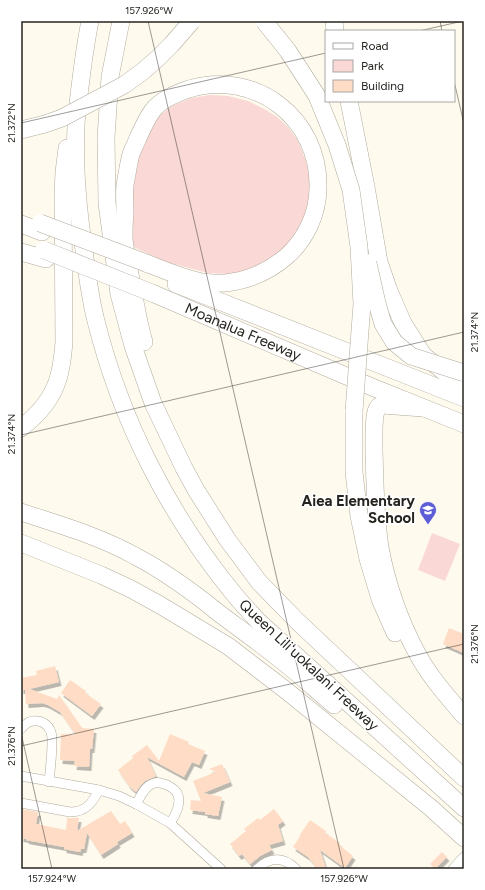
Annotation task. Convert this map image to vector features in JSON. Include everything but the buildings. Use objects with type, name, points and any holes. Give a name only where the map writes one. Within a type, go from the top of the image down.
[{"type":"highway","name":"Queen Liliʻuokalani Freeway","points":[[90,21],[83,61],[76,126],[75,155],[80,225],[89,289],[96,321],[118,394],[146,457],[170,502],[195,542],[234,595],[263,626],[444,788],[464,808]]},
{"type":"highway","name":"Queen Liliʻuokalani Freeway","points":[[121,21],[110,77],[106,138],[107,203],[118,286],[125,318],[153,403],[184,468],[203,502],[227,539],[259,582],[296,620],[464,778]]},
{"type":"highway","points":[[21,130],[62,118],[124,85],[158,58],[192,21]]},
{"type":"highway","points":[[264,21],[288,51],[317,96],[337,145],[351,190],[383,324],[394,342],[411,356],[464,374]]},
{"type":"highway","points":[[21,428],[38,413],[47,402],[59,378],[62,363],[64,342],[64,172],[66,153],[83,61]]},
{"type":"highway","points":[[21,218],[41,227],[146,268],[203,282],[229,282],[251,278],[272,268],[290,253],[298,244],[314,214],[318,191],[318,168],[306,135],[292,116],[264,95],[230,85],[218,85],[184,91],[163,102],[154,109],[144,125],[131,155],[125,186],[124,238],[140,327],[184,468]]},
{"type":"highway","points":[[349,102],[379,262],[388,291],[404,323],[423,355],[464,388]]},
{"type":"highway","points":[[351,190],[359,247],[362,304],[354,411],[354,472],[359,516],[368,559],[380,599],[394,631],[421,677],[450,714],[464,729]]},
{"type":"highway","points":[[21,224],[41,227]]},
{"type":"highway","points":[[21,244],[45,255]]},
{"type":"highway","points":[[21,252],[45,255]]},
{"type":"highway","name":"Moanalua Freeway","points":[[45,255],[260,339],[464,424]]},
{"type":"highway","name":"Moanalua Freeway","points":[[146,268],[261,319],[464,398]]},
{"type":"highway","points":[[423,408],[382,405],[379,406],[375,414],[375,486],[380,547],[388,581],[405,630],[417,653],[441,690],[464,716]]},
{"type":"highway","points":[[21,512],[73,529],[114,546],[171,577],[282,660],[338,709],[444,788]]},
{"type":"highway","points":[[21,543],[101,575],[131,589],[228,646],[283,688],[431,808],[464,838]]},
{"type":"street","points":[[21,729],[27,723],[34,720],[41,721],[51,730],[52,740],[49,782]]},
{"type":"street","points":[[21,776],[99,790],[119,796],[170,823],[221,869]]},
{"type":"street","points":[[136,804],[146,788],[152,783],[161,783],[173,788],[178,793],[179,801],[176,815],[170,823]]},
{"type":"street","points":[[21,803],[70,812],[79,812],[93,801],[99,790]]},
{"type":"street","points":[[454,869],[464,858]]},
{"type":"street","points":[[257,869],[263,863],[272,860],[282,860],[290,863],[296,869]]},
{"type":"green space","points":[[210,95],[228,96],[248,101],[277,117],[288,127],[298,141],[306,161],[309,175],[310,198],[303,225],[281,253],[251,270],[228,274],[208,273],[166,262],[127,244],[127,184],[154,120],[172,106],[191,98]]},
{"type":"green space","points":[[432,533],[460,544],[445,581],[418,570]]},
{"type":"place","name":"Aiea Elementary School","points":[[428,525]]}]
